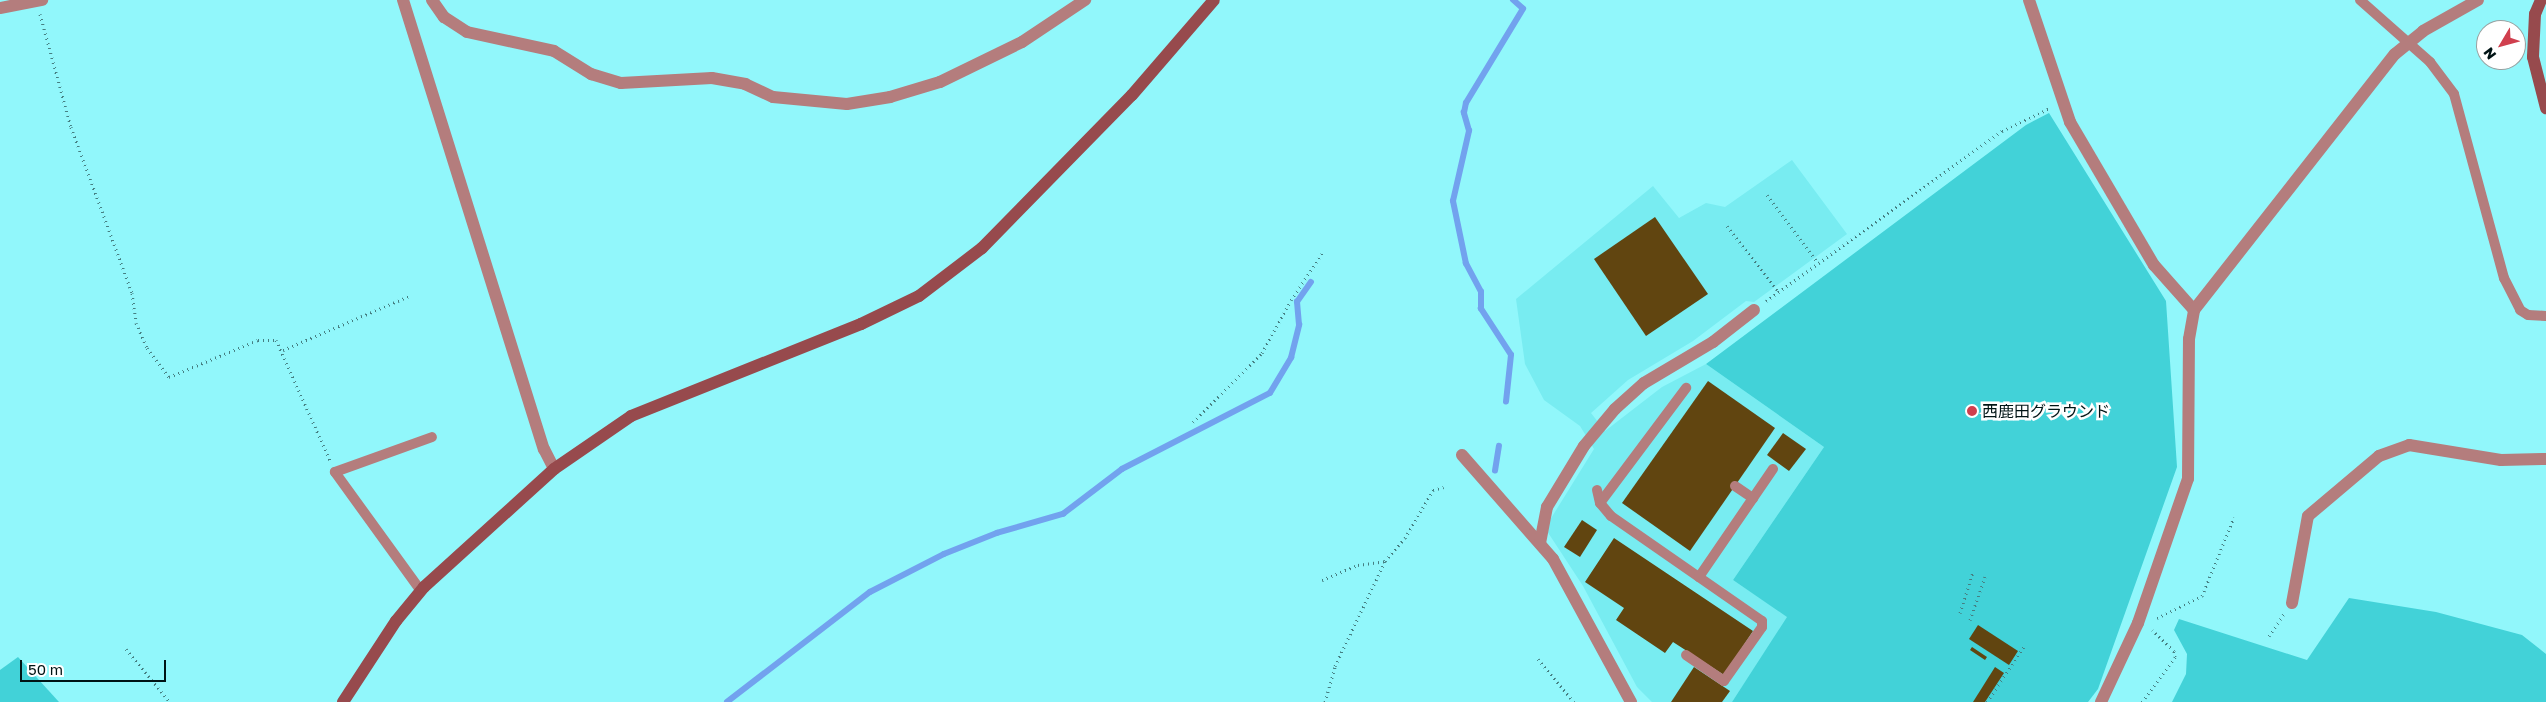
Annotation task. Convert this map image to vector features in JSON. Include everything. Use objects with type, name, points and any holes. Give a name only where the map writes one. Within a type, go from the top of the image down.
[{"type":"street","points":[[403,0],[544,449],[554,468]]},
{"type":"street","points":[[432,0],[444,17],[467,32],[554,51],[607,80],[639,84],[712,78],[745,84],[774,97],[846,104],[890,97],[940,82],[1022,42],[1085,0]]},
{"type":"street","points":[[343,702],[421,590],[554,468],[631,416],[861,324],[919,296],[982,248],[1132,95],[1214,0]]},
{"type":"street","points":[[2029,0],[2060,102],[2154,265],[2194,310]]},
{"type":"street","points":[[2101,702],[2138,623],[2188,479],[2189,339],[2194,310],[2395,54],[2408,42],[2478,0]]},
{"type":"street","points":[[2541,0],[2535,14],[2533,57],[2546,108]]},
{"type":"street","points":[[0,8],[39,1]]},
{"type":"street","points":[[1540,543],[1547,507],[1584,446],[1615,409],[1644,383],[1713,342],[1754,310]]},
{"type":"street","points":[[2292,603],[2308,516],[2379,456],[2409,445],[2501,460],[2546,459]]},
{"type":"street","points":[[1462,455],[1540,543],[1567,581],[1630,702]]},
{"type":"lane","points":[[2360,0],[2430,62],[2454,94],[2477,190],[2508,286],[2520,310],[2528,315],[2546,316]]},
{"type":"lane","points":[[1600,503],[1686,388]]},
{"type":"lane","points":[[421,590],[335,472],[432,437]]},
{"type":"lane","points":[[1699,578],[1773,469]]},
{"type":"lane","points":[[1735,486],[1753,498]]},
{"type":"lane","points":[[1597,490],[1600,503],[1612,516],[1762,621],[1762,627],[1724,681],[1686,656]]},
{"type":"path","points":[[39,1],[72,127],[132,293],[136,323],[147,348],[169,377],[258,340],[276,340],[283,350],[335,472]]},
{"type":"path","points":[[1754,310],[2002,131],[2060,102]]},
{"type":"path","points":[[1768,195],[1818,263]]},
{"type":"path","points":[[1727,226],[1779,292]]},
{"type":"path","points":[[1193,422],[1262,353],[1291,300],[1323,252]]},
{"type":"path","points":[[283,350],[409,296]]},
{"type":"path","points":[[1325,702],[1335,666],[1385,561],[1406,538],[1433,490],[1444,486]]},
{"type":"path","points":[[2142,702],[2175,657],[2170,646],[2148,627],[2171,609],[2202,596],[2234,516]]},
{"type":"path","points":[[1322,580],[1358,565],[1385,561]]},
{"type":"path","points":[[1960,613],[1973,572]]},
{"type":"path","points":[[1970,620],[1985,577]]},
{"type":"path","points":[[2269,636],[2292,603]]},
{"type":"path","points":[[1987,702],[2025,644]]},
{"type":"path","points":[[126,649],[170,702]]},
{"type":"path","points":[[1538,659],[1574,702]]},
{"type":"shaded area","name":"西鹿田グラウンド","points":[[2049,113],[2166,301],[2177,467],[2098,689],[2088,702],[1732,702],[1787,617],[1733,580],[1824,447],[1706,364],[2026,125]]},
{"type":"shaded area","points":[[1792,160],[1847,234],[1754,302],[1746,301],[1693,341],[1628,380],[1591,413],[1605,431],[1662,387],[1706,364],[1824,447],[1733,580],[1788,617],[1732,702],[1652,702],[1637,687],[1583,586],[1545,528],[1594,449],[1580,426],[1544,400],[1525,364],[1516,299],[1653,186],[1679,218],[1706,203],[1725,207]]},
{"type":"shaded area","points":[[2349,598],[2436,612],[2522,635],[2546,654],[2546,702],[2172,702],[2186,674],[2187,654],[2174,630],[2179,619],[2307,660]]},
{"type":"shaded area","points":[[18,657],[59,702],[0,702],[0,670]]},
{"type":"building","points":[[1655,217],[1708,294],[1646,336],[1594,259]]},
{"type":"building","points":[[1708,381],[1775,428],[1690,551],[1622,503]]},
{"type":"building","points":[[1783,433],[1806,449],[1789,471],[1767,455]]},
{"type":"building","points":[[1582,520],[1597,530],[1580,557],[1564,547]]},
{"type":"building","points":[[1614,538],[1753,631],[1724,675],[1673,642],[1665,653],[1616,620],[1624,608],[1585,582]]},
{"type":"building","points":[[1978,625],[2018,651],[2009,665],[1969,639]]},
{"type":"building","points":[[1972,647],[1987,657],[1985,660],[1970,650]]},
{"type":"building","points":[[1694,667],[1730,691],[1722,702],[1671,702]]},
{"type":"building","points":[[1995,667],[2004,673],[1985,702],[1973,702]]},
{"type":"waterway","points":[[1506,402],[1511,355],[1481,309],[1481,292],[1466,264],[1453,201],[1469,131],[1464,113],[1466,103],[1523,9],[1513,0]]},
{"type":"waterway","points":[[727,702],[870,592],[944,554],[997,533],[1063,514],[1122,469],[1270,393],[1291,358],[1299,325],[1297,302],[1311,282]]},
{"type":"waterway","points":[[1495,471],[1499,446]]},
{"type":"place","name":"西鹿田グラウンド","points":[[1972,411]]}]
